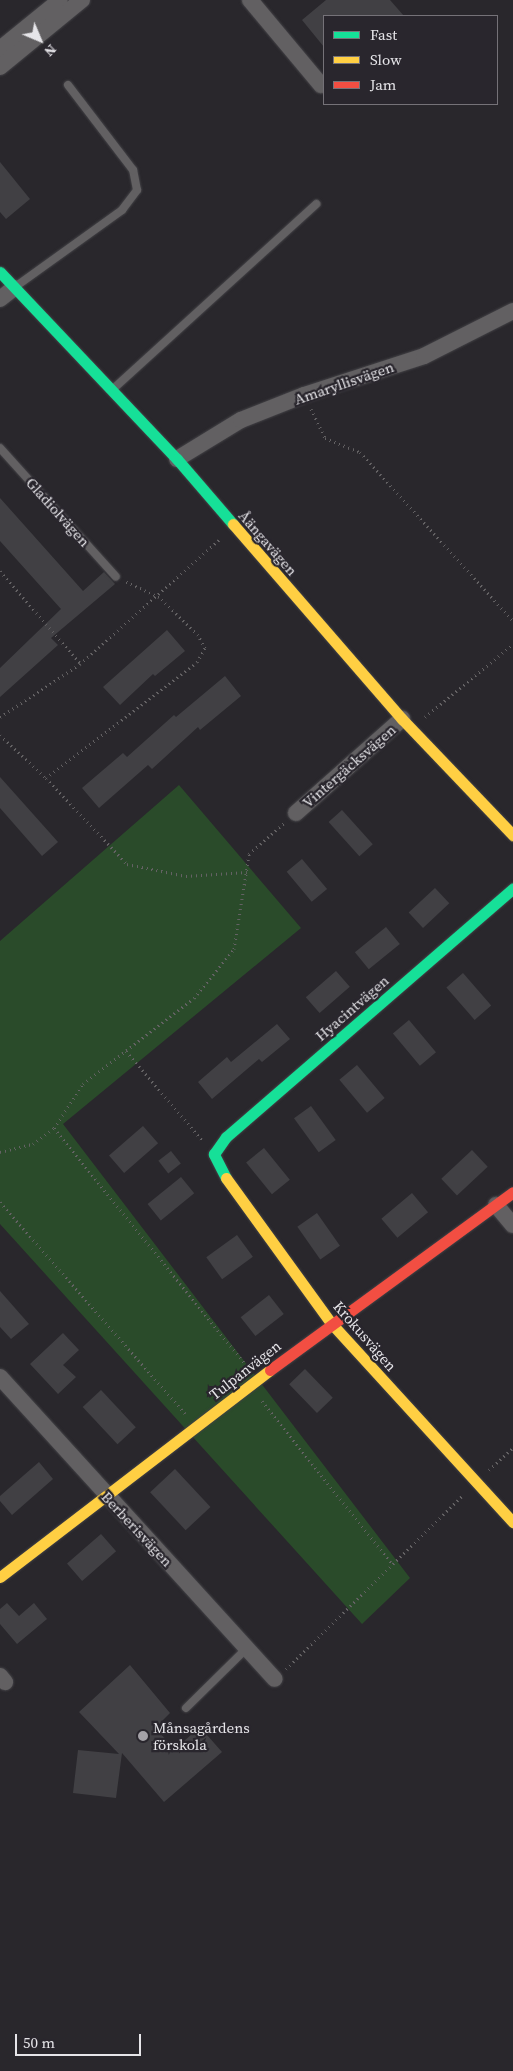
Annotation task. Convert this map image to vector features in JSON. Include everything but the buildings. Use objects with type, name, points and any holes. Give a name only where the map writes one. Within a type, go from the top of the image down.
[{"type":"street","points":[[0,49],[60,0]]},
{"type":"street","points":[[0,67],[82,0]]},
{"type":"street","points":[[257,2],[321,86]]},
{"type":"street","name":"Åängavägen","points":[[0,272],[177,459],[233,526],[407,724],[513,835]]},
{"type":"street","points":[[0,299],[14,288]]},
{"type":"street","name":"Amaryllisvägen","points":[[177,459],[241,420],[304,395],[424,356],[513,311]]},
{"type":"street","name":"Vintergäcksvägen","points":[[296,813],[407,724]]},
{"type":"street","name":"Hyacintvägen","points":[[214,1154],[226,1137],[513,888]]},
{"type":"street","name":"Krokusvägen","points":[[214,1154],[224,1176],[331,1323],[513,1522]]},
{"type":"street","name":"Tulpanvägen","points":[[0,1577],[107,1497],[331,1323],[513,1192]]},
{"type":"street","points":[[496,1205],[513,1225]]},
{"type":"street","name":"Berberisvägen","points":[[0,1377],[107,1497],[275,1679]]},
{"type":"lane","points":[[14,288],[122,210],[137,190],[133,170],[68,85]]},
{"type":"lane","points":[[112,391],[316,204]]},
{"type":"lane","name":"Gladiolvägen","points":[[0,448],[116,576]]},
{"type":"lane","points":[[186,1708],[247,1648]]},
{"type":"path","points":[[304,395],[325,438],[360,452],[513,621]]},
{"type":"path","points":[[0,717],[80,664],[158,597],[233,526]]},
{"type":"path","points":[[0,572],[80,664]]},
{"type":"path","points":[[46,778],[198,662],[205,648],[198,634],[158,597],[116,576]]},
{"type":"path","points":[[407,724],[513,644]]},
{"type":"path","points":[[0,735],[46,778],[127,864],[186,876],[247,872]]},
{"type":"path","points":[[0,1152],[33,1144],[54,1128],[83,1084],[194,998],[234,949],[249,854],[296,813]]},
{"type":"path","points":[[126,1051],[214,1154]]},
{"type":"path","points":[[54,1128],[253,1382],[392,1564]]},
{"type":"path","points":[[0,1202],[197,1427]]},
{"type":"path","points":[[275,1679],[513,1448]]},
{"type":"green space","points":[[179,785],[301,928],[63,1124],[410,1578],[362,1624],[0,1224],[0,941]]},
{"type":"traffic: fast","points":[[0,272],[177,459],[233,524]]},
{"type":"traffic: fast","points":[[226,1178],[214,1154],[226,1137],[513,888]]},
{"type":"traffic: slow","points":[[233,524],[402,719],[513,835]]},
{"type":"traffic: slow","points":[[226,1178],[331,1323],[513,1522]]},
{"type":"traffic: slow","points":[[0,1577],[270,1370]]},
{"type":"traffic: jam","points":[[270,1370],[513,1192]]},
{"type":"place","name":"Månsagårdens förskola","points":[[143,1736]]}]
